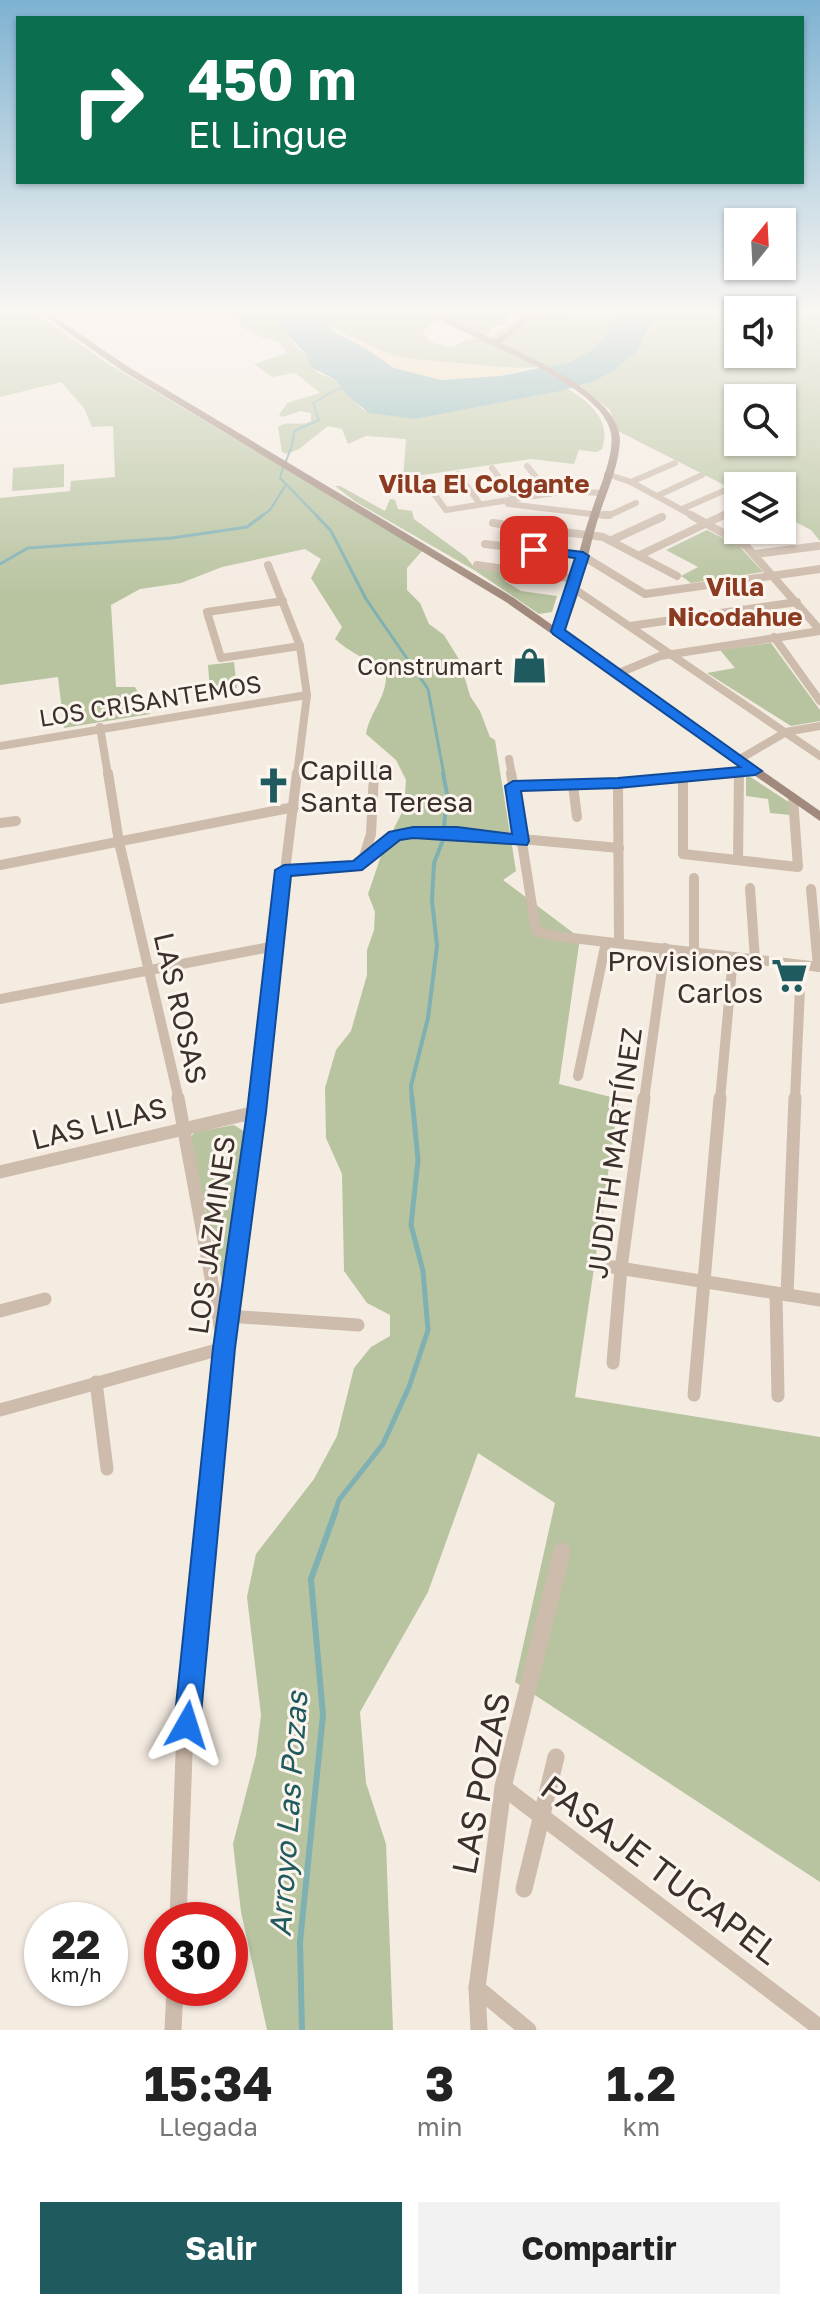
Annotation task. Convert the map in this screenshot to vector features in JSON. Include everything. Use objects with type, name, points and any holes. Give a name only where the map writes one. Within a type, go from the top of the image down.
[{"type":"main road","points":[[192,408],[451,562],[558,631],[820,817]]},
{"type":"main road","points":[[558,631],[607,474],[615,430],[603,408]]},
{"type":"street","points":[[631,482],[675,463]]},
{"type":"street","points":[[527,466],[550,494]]},
{"type":"street","points":[[492,468],[515,499]]},
{"type":"street","points":[[458,474],[480,504]]},
{"type":"street","points":[[607,474],[631,482],[724,533]]},
{"type":"street","points":[[657,496],[702,475]]},
{"type":"street","points":[[424,480],[446,510],[573,491],[601,493]]},
{"type":"street","points":[[682,509],[724,491]]},
{"type":"street","points":[[496,502],[608,516],[636,503]]},
{"type":"street","points":[[640,555],[724,516]]},
{"type":"street","points":[[612,540],[662,517]]},
{"type":"street","points":[[493,523],[612,540],[677,576]]},
{"type":"street","points":[[485,544],[583,556],[645,594],[820,569]]},
{"type":"street","points":[[741,544],[755,554],[820,630]]},
{"type":"street","points":[[755,554],[818,546]]},
{"type":"street","name":"LOS JAZMINES","points":[[179,1902],[184,1754],[224,1348],[307,695],[300,646],[268,565]]},
{"type":"street","points":[[477,565],[574,583],[630,626],[820,756]]},
{"type":"street","points":[[283,601],[207,612],[221,658],[300,646]]},
{"type":"street","points":[[630,626],[797,602]]},
{"type":"street","points":[[619,673],[647,660],[673,654],[820,630]]},
{"type":"street","points":[[774,637],[820,701]]},
{"type":"street","name":"LOS CRISANTEMOS","points":[[0,746],[307,695]]},
{"type":"street","points":[[740,759],[786,732],[820,726]]},
{"type":"street","name":"LAS ROSAS","points":[[100,727],[119,842],[185,1127],[224,1348]]},
{"type":"street","points":[[509,759],[536,931],[819,967],[811,889]]},
{"type":"street","points":[[363,861],[371,834],[374,768]]},
{"type":"street","points":[[513,786],[618,783],[755,771]]},
{"type":"street","points":[[738,860],[739,773]]},
{"type":"street","points":[[683,777],[683,854],[798,867],[793,798]]},
{"type":"street","points":[[578,1076],[612,943],[620,868],[618,783]]},
{"type":"street","points":[[573,785],[577,817]]},
{"type":"street","points":[[0,865],[294,807]]},
{"type":"street","points":[[0,823],[16,821]]},
{"type":"street","points":[[284,870],[346,869],[363,861],[395,836],[413,832],[457,833],[619,848]]},
{"type":"street","points":[[694,878],[694,952]]},
{"type":"street","points":[[750,888],[755,959]]},
{"type":"street","points":[[0,999],[275,946]]},
{"type":"street","name":"JUDITH MARTÍNEZ","points":[[613,1363],[621,1268],[665,948]]},
{"type":"street","points":[[694,1395],[733,957]]},
{"type":"street","points":[[778,1396],[781,1294],[801,965]]},
{"type":"street","name":"LAS LILAS","points":[[0,1172],[256,1112]]},
{"type":"street","points":[[600,1265],[820,1300]]},
{"type":"street","points":[[0,1311],[45,1299]]},
{"type":"street","points":[[228,1316],[358,1325]]},
{"type":"street","points":[[0,1410],[224,1348]]},
{"type":"street","points":[[96,1382],[107,1469]]},
{"type":"street","name":"LAS POZAS","points":[[479,2030],[477,1988],[503,1787],[562,1551]]},
{"type":"street","points":[[524,1889],[556,1757]]},
{"type":"street","name":"PASAJE TUCAPEL","points":[[503,1787],[820,2028]]},
{"type":"street","points":[[477,1988],[528,2030]]},
{"type":"street","points":[[173,2030],[174,2006]]},
{"type":"green space","points":[[84,408],[182,408],[423,550],[407,568],[407,590],[420,603],[429,624],[444,635],[460,661],[470,696],[480,711],[490,737],[495,740],[516,871],[503,880],[580,938],[559,1084],[619,1099],[575,1397],[820,1437],[820,1882],[515,1682],[555,1503],[478,1453],[428,1592],[360,1712],[366,1783],[386,1844],[393,2030],[267,2030],[248,1944],[248,1902],[240,1902],[233,1844],[256,1755],[261,1715],[247,1597],[256,1554],[314,1479],[337,1436],[354,1368],[371,1347],[390,1336],[390,1315],[367,1303],[344,1271],[342,1174],[326,1138],[325,1088],[336,1050],[351,1031],[367,975],[367,950],[374,930],[375,912],[368,894],[382,853],[404,808],[406,780],[396,760],[366,734],[384,690],[386,674],[335,639],[342,627],[311,578],[321,559],[305,549],[222,567],[181,583],[140,589],[111,605],[116,687],[135,687],[150,714],[64,728],[58,677],[0,685],[0,498],[70,491],[71,481],[115,477],[113,426],[92,427]]},
{"type":"green space","points":[[284,408],[361,408],[415,419],[472,408],[592,408],[601,421],[604,439],[602,449],[597,452],[579,450],[574,464],[531,459],[403,478],[406,439],[366,436],[348,444],[342,429],[328,426],[299,449],[287,454],[282,452],[278,427],[311,421],[311,413],[300,411],[283,417],[279,415]]},
{"type":"green space","points":[[607,408],[724,408],[724,456],[796,456],[796,408],[820,408],[820,541],[811,530],[796,522],[796,472],[724,472],[724,485],[616,430]]},
{"type":"green space","points":[[64,464],[64,487],[12,491],[13,468]]},
{"type":"green space","points":[[335,486],[385,511],[390,499],[395,500],[398,509],[412,511],[414,519],[466,557],[474,567],[507,572],[505,581],[521,591],[557,596],[552,612],[539,614],[474,570],[356,502]]},
{"type":"green space","points":[[707,530],[724,539],[724,544],[740,547],[763,572],[691,583],[681,576],[698,567],[666,550]]},
{"type":"green space","points":[[771,643],[820,710],[820,721],[791,726],[707,673],[735,668],[720,650]]},
{"type":"green space","points":[[234,662],[237,688],[210,691],[208,665]]},
{"type":"green space","points":[[746,777],[790,803],[791,815],[770,813],[768,799],[746,796]]},
{"type":"green space","points":[[234,1125],[245,1132],[227,1278],[222,1281],[189,1139],[195,1132]]},
{"type":"water","points":[[363,408],[473,408],[415,419],[369,413]]},
{"type":"waterway","points":[[315,408],[319,420],[294,431],[280,478],[318,517]]},
{"type":"waterway","points":[[260,517],[270,510],[285,486]]},
{"type":"waterway","points":[[0,564],[28,548],[172,538],[247,527],[263,515]]},
{"type":"waterway","name":"Arroyo Las Pozas","points":[[316,515],[331,531],[366,599],[428,689],[444,775]]},
{"type":"waterway","name":"Arroyo Las Pozas","points":[[412,1100],[411,1086],[428,1018],[437,946],[432,900],[434,863],[443,840],[447,794],[443,773]]},
{"type":"waterway","name":"Arroyo Las Pozas","points":[[335,1512],[339,1500],[383,1444],[409,1387],[428,1330],[423,1271],[411,1225],[418,1160],[412,1098]]},
{"type":"waterway","name":"Arroyo Las Pozas","points":[[302,2030],[300,1942],[323,1715],[311,1579],[336,1510]]},
{"type":"place","name":"Construmart","points":[[529,665]]},
{"type":"place","name":"Capilla Santa Teresa","points":[[274,785]]},
{"type":"place","name":"Provisiones Carlos","points":[[789,976]]},
{"type":"district","name":"Villa El Colgante","points":[[484,483]]},
{"type":"district","name":"Villa Nicodahue","points":[[735,601]]},
{"type":"route","points":[[187,1725],[224,1348],[284,870],[357,866],[395,836],[413,832],[457,833],[521,841],[513,786],[618,783],[755,771],[558,631],[583,556],[534,550]]}]
